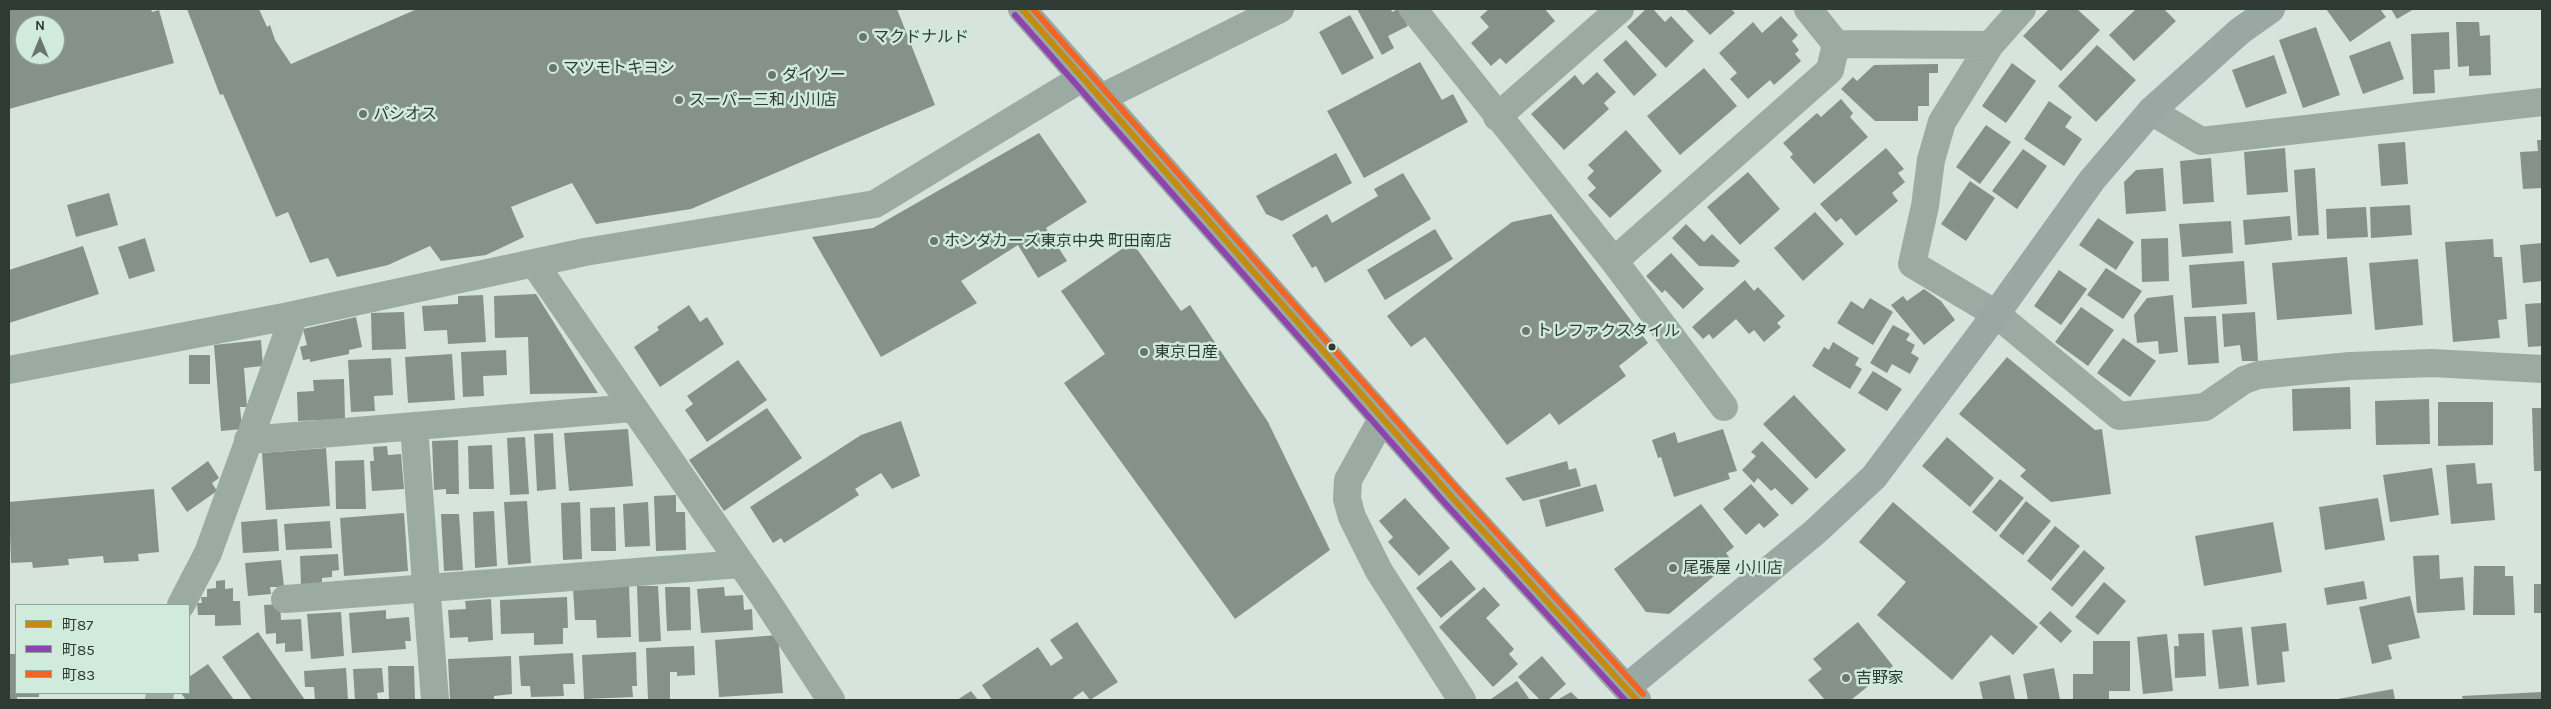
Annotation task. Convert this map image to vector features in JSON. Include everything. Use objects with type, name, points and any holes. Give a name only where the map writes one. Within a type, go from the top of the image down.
[{"type":"street","points":[[1022,9],[1382,419],[1631,694],[1815,532],[1874,477],[1996,314],[2092,180],[2151,111],[2240,30],[2271,9]]},
{"type":"street","points":[[1100,98],[1280,9]]},
{"type":"street","points":[[1413,9],[1614,261],[1724,407]]},
{"type":"street","points":[[1498,117],[1620,9]]},
{"type":"street","points":[[1808,9],[1836,44]]},
{"type":"street","points":[[2022,9],[1990,45],[1942,122],[1931,160],[1925,206],[1912,264],[1996,314],[2119,416],[2204,407],[2244,380],[2259,375],[2350,366],[2432,363],[2542,369]]},
{"type":"street","points":[[1614,261],[1830,70],[1836,44]]},
{"type":"street","points":[[1836,44],[1990,45]]},
{"type":"street","points":[[9,370],[289,316],[585,252],[875,204],[1082,78]]},
{"type":"street","points":[[2151,111],[2201,141],[2542,102]]},
{"type":"street","points":[[534,263],[741,564],[831,700]]},
{"type":"street","points":[[181,604],[208,553],[291,324],[289,316]]},
{"type":"street","points":[[248,440],[632,408]]},
{"type":"street","points":[[1382,419],[1348,480],[1347,499],[1352,517],[1379,571],[1462,700]]},
{"type":"street","points":[[414,427],[435,700]]},
{"type":"street","points":[[285,599],[741,564]]},
{"type":"building","points":[[9,9],[151,9],[152,12],[159,10],[174,63],[9,109]]},
{"type":"building","points":[[187,9],[259,9],[267,27],[270,25],[275,40],[291,64],[417,9],[897,9],[935,105],[691,209],[596,224],[572,183],[511,207],[524,237],[486,255],[441,261],[430,246],[388,265],[337,277],[328,258],[310,263],[288,212],[276,217],[223,94],[220,95]]},
{"type":"building","points":[[1357,9],[1391,9],[1392,12],[1398,9],[1408,26],[1388,36],[1394,48],[1382,55]]},
{"type":"building","points":[[1489,9],[1545,9],[1555,21],[1506,64],[1500,58],[1491,66],[1471,43],[1489,27],[1480,17]]},
{"type":"building","points":[[1646,9],[1653,9],[1665,22],[1671,16],[1694,41],[1666,68],[1627,27]]},
{"type":"building","points":[[1685,9],[1731,9],[1735,13],[1710,35]]},
{"type":"building","points":[[2049,9],[2077,9],[2100,30],[2061,71],[2023,36]]},
{"type":"building","points":[[2136,9],[2164,9],[2176,21],[2134,61],[2109,35]]},
{"type":"building","points":[[2326,9],[2380,9],[2386,17],[2350,42]]},
{"type":"building","points":[[2391,9],[2414,9],[2397,19]]},
{"type":"building","points":[[1350,15],[1374,58],[1342,75],[1319,32]]},
{"type":"building","points":[[1781,16],[1798,35],[1792,41],[1799,50],[1795,54],[1801,61],[1774,85],[1770,80],[1748,99],[1730,79],[1737,73],[1719,53],[1753,22],[1762,33]]},
{"type":"building","points":[[2456,22],[2479,22],[2480,36],[2490,35],[2491,75],[2469,76],[2469,66],[2458,67]]},
{"type":"building","points":[[2316,27],[2340,95],[2303,108],[2279,40]]},
{"type":"building","points":[[2449,32],[2450,69],[2434,70],[2435,93],[2413,94],[2411,34]]},
{"type":"building","points":[[1626,40],[1657,75],[1634,96],[1603,60]]},
{"type":"building","points":[[2390,41],[2404,79],[2363,94],[2349,56]]},
{"type":"building","points":[[2097,45],[2136,80],[2096,122],[2058,86]]},
{"type":"building","points":[[2274,55],[2287,93],[2246,108],[2232,70]]},
{"type":"building","points":[[1420,62],[1442,100],[1453,94],[1468,122],[1364,178],[1327,111]]},
{"type":"building","points":[[2012,63],[2036,81],[2006,123],[1982,106]]},
{"type":"building","points":[[1938,64],[1938,73],[1929,73],[1929,106],[1918,106],[1918,121],[1875,121],[1841,89],[1853,77],[1857,81],[1874,65]]},
{"type":"building","points":[[1704,68],[1737,106],[1680,155],[1647,116]]},
{"type":"building","points":[[1597,72],[1616,92],[1604,103],[1609,109],[1564,150],[1531,114],[1575,75],[1583,85]]},
{"type":"building","points":[[1841,99],[1853,113],[1850,117],[1868,137],[1814,184],[1790,157],[1793,154],[1783,143],[1817,113],[1821,117]]},
{"type":"building","points":[[2049,101],[2072,117],[2065,127],[2082,139],[2064,166],[2024,139]]},
{"type":"building","points":[[1986,125],[2011,142],[1980,184],[1956,167]]},
{"type":"building","points":[[1626,130],[1662,171],[1610,218],[1588,195],[1596,188],[1587,178],[1594,171],[1588,165]]},
{"type":"building","name":"ホンダカーズ東京中央 町田南店","points":[[1039,133],[1087,202],[1046,228],[1067,261],[1038,278],[1018,245],[961,281],[977,303],[881,357],[812,237],[873,228]]},
{"type":"building","points":[[2537,140],[2542,140],[2542,188],[2523,189],[2520,152],[2538,151]]},
{"type":"building","points":[[2405,142],[2408,184],[2381,186],[2378,144]]},
{"type":"building","points":[[1886,148],[1904,169],[1898,173],[1905,182],[1892,193],[1898,201],[1856,236],[1841,218],[1836,222],[1820,204]]},
{"type":"building","points":[[2285,148],[2288,192],[2247,195],[2244,152]]},
{"type":"building","points":[[2023,149],[2047,166],[2017,209],[1992,191]]},
{"type":"building","points":[[1336,153],[1352,183],[1282,221],[1266,214],[1256,196]]},
{"type":"building","points":[[2211,158],[2214,202],[2183,204],[2180,161]]},
{"type":"building","points":[[2163,168],[2166,211],[2126,214],[2124,182],[2136,170]]},
{"type":"building","points":[[2315,168],[2319,235],[2298,236],[2294,170]]},
{"type":"building","points":[[1748,172],[1780,209],[1740,245],[1707,207]]},
{"type":"building","points":[[1403,173],[1431,219],[1325,283],[1316,266],[1312,268],[1292,235],[1327,214],[1332,223],[1378,196],[1374,189]]},
{"type":"building","points":[[1970,181],[1995,198],[1966,241],[1941,224]]},
{"type":"building","points":[[109,193],[118,225],[76,237],[67,205]]},
{"type":"building","points":[[2410,205],[2412,235],[2371,238],[2370,207]]},
{"type":"building","points":[[2366,207],[2368,237],[2327,239],[2326,209]]},
{"type":"building","points":[[1815,212],[1844,244],[1803,281],[1774,248]]},
{"type":"building","points":[[1551,214],[1648,343],[1619,366],[1626,376],[1559,425],[1550,413],[1507,445],[1425,337],[1411,347],[1387,316],[1512,222]]},
{"type":"building","points":[[2290,216],[2292,240],[2245,245],[2243,220]]},
{"type":"building","points":[[2098,218],[2134,242],[2116,270],[2079,245]]},
{"type":"building","points":[[2231,221],[2233,253],[2182,257],[2179,224]]},
{"type":"building","points":[[1686,224],[1704,242],[1712,234],[1740,261],[1734,267],[1699,266],[1672,238]]},
{"type":"building","points":[[1435,229],[1453,259],[1385,300],[1367,270]]},
{"type":"building","points":[[145,238],[155,271],[129,279],[118,247]]},
{"type":"building","points":[[2168,238],[2169,281],[2142,282],[2141,239]]},
{"type":"building","points":[[2493,239],[2494,257],[2502,257],[2507,319],[2498,320],[2500,338],[2453,342],[2445,242]]},
{"type":"building","points":[[1132,242],[1181,311],[1190,305],[1268,422],[1330,550],[1235,619],[1064,383],[1105,354],[1061,291]]},
{"type":"building","points":[[2542,243],[2542,281],[2523,283],[2520,245]]},
{"type":"building","points":[[83,246],[99,294],[9,323],[9,270]]},
{"type":"building","points":[[1671,253],[1704,289],[1683,309],[1665,290],[1662,293],[1646,276]]},
{"type":"building","points":[[2347,257],[2352,314],[2277,320],[2272,263]]},
{"type":"building","points":[[2418,259],[2423,325],[2375,330],[2369,263]]},
{"type":"building","points":[[2244,261],[2247,304],[2192,308],[2189,265]]},
{"type":"building","points":[[2106,268],[2142,291],[2123,319],[2087,295]]},
{"type":"building","points":[[2059,270],[2087,289],[2061,325],[2034,306]]},
{"type":"building","points":[[1745,280],[1754,291],[1758,287],[1785,316],[1777,323],[1781,327],[1764,342],[1754,330],[1749,334],[1736,319],[1713,339],[1709,334],[1703,339],[1692,327]]},
{"type":"building","points":[[1924,289],[1941,301],[1955,320],[1924,345],[1891,305],[1903,296],[1907,301]]},
{"type":"building","points":[[536,294],[598,393],[530,394],[528,337],[495,338],[494,296]]},
{"type":"building","points":[[483,295],[486,342],[448,344],[447,330],[424,331],[422,306],[458,304],[458,296]]},
{"type":"building","points":[[2173,295],[2178,352],[2159,354],[2158,341],[2137,343],[2134,315],[2147,298]]},
{"type":"building","points":[[1870,298],[1893,312],[1873,345],[1837,323],[1851,301],[1863,309]]},
{"type":"building","points":[[2542,303],[2542,346],[2528,347],[2525,304]]},
{"type":"building","points":[[689,305],[700,322],[707,317],[724,344],[660,387],[634,347],[659,330],[657,327]]},
{"type":"building","points":[[2081,307],[2114,330],[2088,366],[2055,342]]},
{"type":"building","points":[[404,312],[406,349],[372,350],[371,313]]},
{"type":"building","points":[[2255,312],[2258,361],[2242,361],[2240,345],[2224,347],[2222,314]]},
{"type":"building","points":[[2216,316],[2219,363],[2188,365],[2184,317]]},
{"type":"building","points":[[356,317],[362,347],[349,350],[349,354],[310,362],[310,359],[303,360],[300,347],[307,345],[303,329]]},
{"type":"building","points":[[1893,325],[1910,334],[1906,340],[1915,345],[1911,353],[1919,358],[1910,374],[1892,364],[1887,373],[1870,363]]},
{"type":"building","points":[[2123,338],[2156,361],[2130,397],[2097,373]]},
{"type":"building","points":[[261,340],[263,366],[244,368],[247,407],[240,407],[242,429],[221,431],[214,345]]},
{"type":"building","points":[[1833,342],[1859,358],[1855,365],[1862,369],[1850,389],[1812,366],[1824,347],[1829,350]]},
{"type":"building","points":[[506,350],[507,375],[483,376],[484,396],[463,397],[461,352]]},
{"type":"building","points":[[452,354],[455,400],[408,403],[405,357]]},
{"type":"building","points":[[189,355],[210,355],[210,384],[189,384]]},
{"type":"building","points":[[2007,357],[2095,430],[2102,429],[2111,494],[2051,502],[2020,476],[2026,470],[1959,414]]},
{"type":"building","points":[[391,358],[393,395],[374,396],[375,411],[351,412],[348,360]]},
{"type":"building","points":[[738,360],[767,400],[707,442],[685,410],[693,404],[687,396]]},
{"type":"building","points":[[1873,371],[1902,389],[1887,411],[1858,393]]},
{"type":"building","points":[[344,379],[345,419],[298,421],[297,392],[314,391],[313,380]]},
{"type":"building","points":[[2350,387],[2351,429],[2293,431],[2292,389]]},
{"type":"building","points":[[1794,395],[1846,450],[1816,479],[1763,424]]},
{"type":"building","points":[[2429,399],[2430,444],[2376,445],[2375,401]]},
{"type":"building","points":[[2438,402],[2493,402],[2493,445],[2438,446]]},
{"type":"building","points":[[767,408],[802,458],[724,511],[689,460]]},
{"type":"building","points":[[2532,408],[2542,408],[2542,471],[2534,471]]},
{"type":"building","points":[[901,421],[920,476],[892,489],[881,473],[855,489],[859,495],[784,543],[781,538],[773,543],[750,507],[861,435]]},
{"type":"building","points":[[628,429],[633,486],[569,491],[564,433]]},
{"type":"building","points":[[1723,429],[1737,471],[1728,473],[1730,479],[1674,497],[1661,457],[1658,458],[1652,440],[1675,432],[1678,443]]},
{"type":"building","points":[[553,433],[556,489],[537,491],[534,434]]},
{"type":"building","points":[[525,437],[529,494],[510,495],[507,438]]},
{"type":"building","points":[[1947,437],[1994,478],[1970,507],[1922,466]]},
{"type":"building","points":[[458,440],[459,494],[446,494],[446,489],[434,490],[432,441]]},
{"type":"building","points":[[1762,441],[1809,489],[1792,505],[1775,488],[1771,491],[1758,478],[1754,483],[1742,470],[1756,456],[1751,452]]},
{"type":"building","points":[[492,445],[494,489],[469,489],[468,446]]},
{"type":"building","points":[[387,446],[388,455],[401,454],[404,489],[372,491],[370,461],[374,461],[373,447]]},
{"type":"building","points":[[326,448],[330,506],[266,510],[262,453]]},
{"type":"building","points":[[364,460],[366,509],[336,509],[335,461]]},
{"type":"building","points":[[208,461],[219,478],[212,483],[217,491],[187,512],[171,488]]},
{"type":"building","points":[[1567,461],[1569,470],[1576,468],[1581,486],[1523,501],[1505,478]]},
{"type":"building","points":[[2475,463],[2477,484],[2492,483],[2495,520],[2451,524],[2446,465]]},
{"type":"building","points":[[2432,468],[2439,515],[2390,522],[2383,475]]},
{"type":"building","points":[[2000,479],[2024,498],[1996,532],[1972,512]]},
{"type":"building","points":[[1596,484],[1604,511],[1546,527],[1539,500]]},
{"type":"building","points":[[1751,484],[1779,515],[1764,528],[1759,523],[1746,535],[1723,509]]},
{"type":"building","points":[[154,489],[159,552],[138,554],[139,561],[104,563],[103,556],[68,559],[69,565],[33,568],[32,562],[11,563],[9,502]]},
{"type":"building","points":[[676,495],[676,512],[685,512],[686,550],[656,551],[654,496]]},
{"type":"building","points":[[1405,498],[1450,548],[1419,576],[1388,542],[1393,537],[1379,521]]},
{"type":"building","points":[[2378,498],[2385,540],[2325,550],[2319,507]]},
{"type":"building","points":[[527,501],[531,563],[508,565],[504,502]]},
{"type":"building","points":[[2026,501],[2051,521],[2023,555],[1999,536]]},
{"type":"building","points":[[580,502],[582,559],[563,560],[561,503]]},
{"type":"building","points":[[648,502],[650,546],[625,547],[623,504]]},
{"type":"building","points":[[1893,502],[2038,627],[2013,655],[1991,635],[1952,680],[1877,615],[1906,582],[1859,542]]},
{"type":"building","points":[[1701,504],[1734,547],[1726,553],[1732,561],[1669,614],[1646,612],[1614,569]]},
{"type":"building","points":[[615,507],[616,551],[591,551],[590,508]]},
{"type":"building","points":[[494,511],[497,566],[475,568],[473,512]]},
{"type":"building","points":[[404,513],[408,571],[344,576],[340,518]]},
{"type":"building","points":[[441,514],[459,514],[463,570],[444,571]]},
{"type":"building","points":[[277,519],[279,551],[243,553],[241,522]]},
{"type":"building","points":[[330,521],[332,548],[286,550],[284,524]]},
{"type":"building","points":[[2273,522],[2282,572],[2204,586],[2195,536]]},
{"type":"building","points":[[2055,526],[2080,546],[2051,581],[2027,561]]},
{"type":"building","points":[[2084,550],[2105,568],[2072,607],[2051,589]]},
{"type":"building","points":[[338,554],[339,570],[332,571],[332,577],[322,578],[322,585],[301,586],[300,556]]},
{"type":"building","points":[[2439,555],[2440,579],[2463,577],[2465,610],[2417,613],[2413,556]]},
{"type":"building","points":[[281,560],[284,587],[270,587],[271,594],[248,596],[245,563]]},
{"type":"building","points":[[1451,560],[1476,589],[1441,618],[1416,588]]},
{"type":"building","points":[[2474,566],[2505,566],[2505,576],[2513,576],[2515,615],[2473,615]]},
{"type":"building","points":[[225,580],[225,589],[233,588],[233,601],[240,601],[241,625],[215,626],[215,615],[198,615],[197,603],[202,603],[201,597],[207,597],[207,589],[216,588],[216,581]]},
{"type":"building","points":[[2364,581],[2367,599],[2327,605],[2324,588]]},
{"type":"building","points":[[2104,582],[2126,601],[2098,635],[2075,617]]},
{"type":"building","points":[[2534,584],[2542,584],[2542,613],[2534,613]]},
{"type":"building","points":[[629,586],[631,637],[597,638],[596,620],[575,620],[573,588]]},
{"type":"building","points":[[637,586],[658,586],[661,641],[639,642]]},
{"type":"building","points":[[665,587],[690,587],[691,630],[667,631]]},
{"type":"building","points":[[724,587],[725,596],[743,595],[744,610],[752,609],[753,630],[701,633],[697,589]]},
{"type":"building","points":[[1484,587],[1500,605],[1486,618],[1514,649],[1509,654],[1518,664],[1493,687],[1439,627]]},
{"type":"building","points":[[2410,596],[2420,638],[2388,645],[2392,659],[2372,664],[2359,607]]},
{"type":"building","points":[[567,597],[568,628],[563,628],[563,644],[534,645],[534,633],[501,634],[500,600]]},
{"type":"building","points":[[491,599],[493,640],[468,642],[468,637],[450,638],[448,610],[466,609],[465,601]]},
{"type":"building","points":[[280,604],[281,620],[301,619],[303,651],[285,652],[285,643],[276,644],[276,633],[266,634],[264,605]]},
{"type":"building","points":[[386,610],[386,619],[409,617],[411,641],[405,641],[406,649],[352,653],[349,613]]},
{"type":"building","points":[[2050,611],[2072,631],[2061,643],[2039,623]]},
{"type":"building","points":[[341,612],[344,656],[311,659],[307,614]]},
{"type":"building","points":[[1077,622],[1118,682],[1090,700],[1083,691],[1073,698],[1074,700],[992,700],[982,685],[1038,647],[1051,666],[1063,658],[1050,640]]},
{"type":"building","points":[[1858,622],[1893,666],[1851,700],[1825,700],[1808,680],[1822,669],[1813,659]]},
{"type":"building","points":[[2286,623],[2289,651],[2282,652],[2285,682],[2257,685],[2251,627]]},
{"type":"building","points":[[2242,627],[2249,686],[2219,689],[2212,630]]},
{"type":"building","points":[[258,632],[305,700],[252,700],[222,657]]},
{"type":"building","points":[[2204,633],[2206,676],[2175,678],[2174,646],[2179,646],[2178,634]]},
{"type":"building","points":[[2167,634],[2173,691],[2143,694],[2137,637]]},
{"type":"building","points":[[778,635],[783,693],[719,697],[715,640]]},
{"type":"building","points":[[2093,641],[2130,641],[2130,691],[2109,691],[2109,700],[2073,699],[2073,674],[2093,674]]},
{"type":"building","points":[[694,646],[695,675],[677,676],[677,672],[670,672],[670,700],[648,700],[646,648]]},
{"type":"building","points":[[636,652],[637,686],[632,686],[633,697],[584,699],[582,655]]},
{"type":"building","points":[[573,653],[575,684],[563,684],[564,696],[531,697],[530,686],[521,686],[519,656]]},
{"type":"building","points":[[9,654],[15,654],[15,694],[39,694],[39,697],[17,697],[17,700],[9,700]]},
{"type":"building","points":[[511,656],[512,694],[494,696],[494,700],[450,700],[448,659]]},
{"type":"building","points":[[1542,656],[1566,684],[1548,700],[1540,700],[1518,677]]},
{"type":"building","points":[[208,664],[234,700],[186,700],[182,694],[190,694],[190,676]]},
{"type":"building","points":[[388,666],[414,666],[415,700],[389,700]]},
{"type":"building","points":[[346,668],[348,700],[315,700],[314,687],[305,687],[304,671]]},
{"type":"building","points":[[382,668],[384,692],[377,693],[378,700],[355,700],[353,669]]},
{"type":"building","points":[[2054,668],[2060,700],[2028,700],[2023,674]]},
{"type":"building","points":[[2010,675],[2015,700],[1983,700],[1979,682]]},
{"type":"building","points":[[1517,681],[1530,700],[1491,699]]},
{"type":"building","points":[[2393,689],[2395,700],[2338,700],[2338,699]]},
{"type":"building","points":[[971,691],[978,700],[957,700]]},
{"type":"building","points":[[1571,692],[1579,700],[1557,700]]},
{"type":"building","points":[[2542,692],[2542,700],[2463,700],[2462,696]]},
{"type":"transit line","name":"町87","points":[[1022,9],[1450,495],[1637,700]]},
{"type":"transit line","name":"町83","points":[[1033,9],[1457,489],[1643,694]]},
{"type":"transit line","name":"町85","points":[[1015,15],[1443,501],[1625,700]]},
{"type":"place","name":"マクドナルド","points":[[863,37]]},
{"type":"place","name":"マツモトキヨシ","points":[[553,68]]},
{"type":"place","name":"ダイソー","points":[[772,75]]},
{"type":"place","name":"スーパー三和 小川店","points":[[679,100]]},
{"type":"place","name":"パシオス","points":[[363,114]]},
{"type":"place","name":"ホンダカーズ東京中央 町田南店","points":[[934,241]]},
{"type":"place","name":"トレファクスタイル","points":[[1526,331]]},
{"type":"place","name":"東京日産","points":[[1144,352]]},
{"type":"place","name":"尾張屋 小川店","points":[[1673,568]]},
{"type":"place","name":"吉野家","points":[[1846,678]]}]
